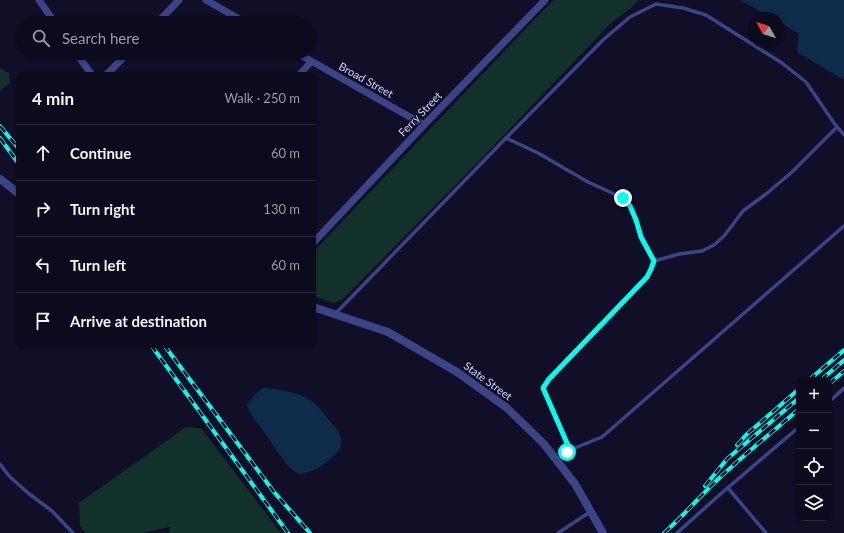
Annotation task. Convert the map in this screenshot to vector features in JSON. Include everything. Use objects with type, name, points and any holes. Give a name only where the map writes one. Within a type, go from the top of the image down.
[{"type":"street","points":[[39,0],[50,16]]},
{"type":"street","points":[[164,16],[179,0]]},
{"type":"street","points":[[206,0],[234,16]]},
{"type":"street","name":"Ferry Street","points":[[316,240],[544,0]]},
{"type":"street","points":[[81,60],[90,72]]},
{"type":"street","points":[[109,72],[121,60]]},
{"type":"street","name":"Broad Street","points":[[308,60],[424,125]]},
{"type":"street","points":[[302,72],[311,62]]},
{"type":"street","points":[[0,179],[16,192]]},
{"type":"street","name":"State Street","points":[[316,308],[388,332],[458,372],[507,408],[544,444],[574,484],[603,533]]},
{"type":"lane","points":[[336,314],[604,39],[630,17],[656,4],[683,8],[706,15],[782,63],[806,82],[837,127],[844,134]]},
{"type":"lane","points":[[654,261],[679,254],[702,251],[714,245],[724,236],[743,211],[792,172],[837,127]]},
{"type":"lane","points":[[506,138],[538,152],[588,182],[623,198],[630,206],[641,237],[654,261],[647,277],[549,379],[543,388],[570,450]]},
{"type":"lane","points":[[556,460],[570,450],[602,437],[844,226]]},
{"type":"lane","points":[[832,399],[844,388]]},
{"type":"lane","points":[[677,533],[796,430]]},
{"type":"lane","points":[[0,464],[9,476],[52,511],[73,533]]},
{"type":"lane","points":[[728,488],[766,533]]},
{"type":"lane","points":[[558,533],[591,512]]},
{"type":"green space","points":[[553,0],[639,0],[630,9],[612,22],[482,158],[344,298],[334,303],[316,297],[316,249]]},
{"type":"green space","points":[[0,68],[9,73],[10,83],[0,91]]},
{"type":"green space","points":[[186,427],[201,428],[281,533],[169,533],[170,527],[142,533],[86,533],[80,526],[79,503]]},
{"type":"water","points":[[740,0],[844,0],[844,80],[797,52],[799,34],[784,25],[784,12],[761,12]]},
{"type":"water","points":[[263,388],[288,392],[312,401],[340,434],[341,445],[333,457],[308,473],[302,474],[294,471],[285,462],[250,413],[247,405],[255,394]]},
{"type":"railway","points":[[0,126],[16,145]]},
{"type":"railway","points":[[0,138],[16,160]]},
{"type":"railway","points":[[153,348],[288,533]]},
{"type":"railway","points":[[166,348],[274,492],[310,533]]},
{"type":"railway","points":[[812,377],[844,350]]},
{"type":"railway","points":[[824,377],[844,360]]},
{"type":"railway","points":[[832,381],[844,371]]},
{"type":"railway","points":[[737,445],[746,435],[796,392]]},
{"type":"railway","points":[[705,486],[727,459],[796,401]]},
{"type":"railway","points":[[664,533],[709,488],[796,412]]},
{"type":"route","points":[[567,452],[570,450],[543,388],[549,379],[647,277],[654,261],[641,237],[630,206],[623,198]]}]
